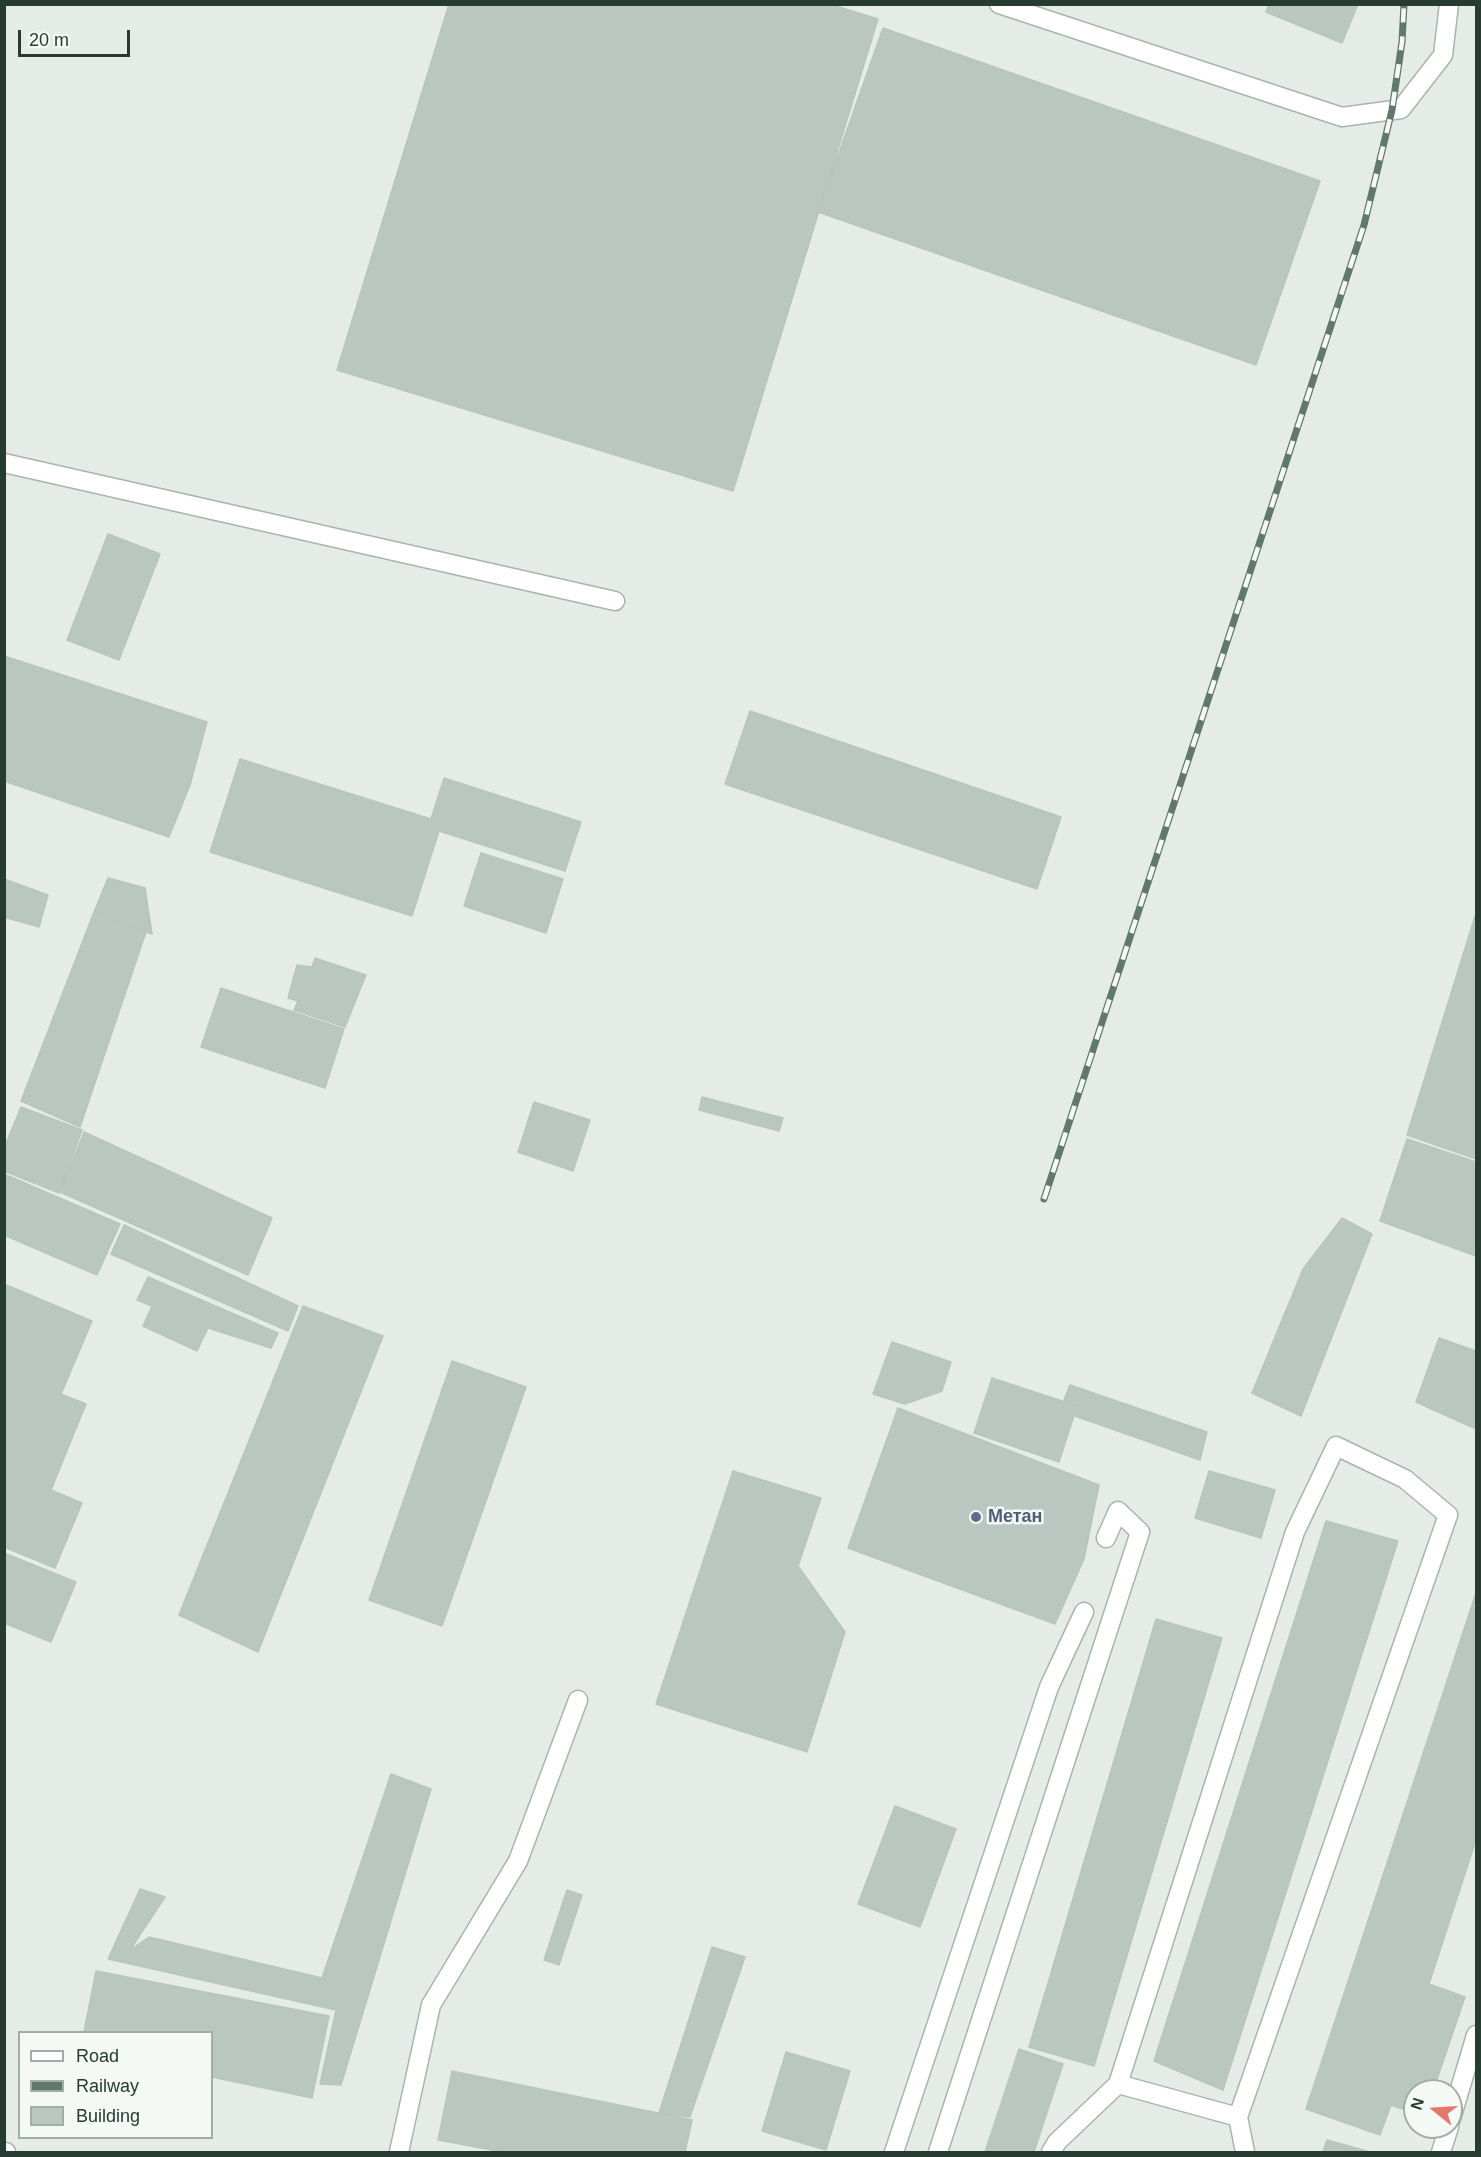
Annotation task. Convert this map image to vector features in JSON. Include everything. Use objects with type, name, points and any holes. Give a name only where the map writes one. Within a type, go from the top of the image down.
[{"type":"lane","points":[[999,4],[1341,117],[1401,109],[1443,55],[1449,4]]},
{"type":"lane","points":[[4,463],[615,601]]},
{"type":"lane","points":[[1051,2152],[1057,2142],[1118,2084],[1295,1532],[1336,1446],[1405,1479],[1448,1515],[1238,2117],[1245,2152]]},
{"type":"lane","points":[[938,2152],[1140,1532],[1118,1511],[1106,1538]]},
{"type":"lane","points":[[894,2152],[1049,1687],[1084,1612]]},
{"type":"lane","points":[[399,2152],[431,2005],[518,1861],[578,1700]]},
{"type":"lane","points":[[1463,2079],[1476,2035]]},
{"type":"lane","points":[[1118,2084],[1238,2117]]},
{"type":"building","points":[[449,4],[829,4],[878,19],[733,491],[337,370]]},
{"type":"building","points":[[1269,4],[1358,4],[1342,43],[1266,12]]},
{"type":"building","points":[[883,28],[1320,181],[1256,365],[818,212]]},
{"type":"building","points":[[108,534],[160,554],[119,660],[67,640]]},
{"type":"building","points":[[4,656],[207,722],[190,785],[169,837],[4,781]]},
{"type":"building","points":[[750,711],[1061,817],[1037,889],[725,784]]},
{"type":"building","points":[[240,759],[431,819],[444,778],[581,822],[565,871],[439,831],[412,916],[210,852]]},
{"type":"building","points":[[481,853],[563,879],[546,933],[464,906]]},
{"type":"building","points":[[108,878],[145,888],[152,934],[94,912]]},
{"type":"building","points":[[4,879],[48,895],[39,927],[4,917]]},
{"type":"building","points":[[94,912],[146,932],[80,1127],[21,1101]]},
{"type":"building","points":[[1476,913],[1476,1159],[1407,1135]]},
{"type":"building","points":[[315,958],[366,975],[345,1027],[294,1010],[298,1001],[288,998],[297,965],[312,967]]},
{"type":"building","points":[[221,988],[344,1029],[325,1088],[201,1047]]},
{"type":"building","points":[[702,1097],[783,1118],[779,1131],[699,1110]]},
{"type":"building","points":[[534,1102],[590,1120],[573,1171],[518,1152]]},
{"type":"building","points":[[21,1107],[82,1130],[59,1193],[4,1171],[4,1148]]},
{"type":"building","points":[[84,1132],[272,1218],[248,1275],[60,1192]]},
{"type":"building","points":[[1407,1139],[1476,1162],[1476,1256],[1380,1221]]},
{"type":"building","points":[[4,1174],[120,1224],[97,1275],[4,1235]]},
{"type":"building","points":[[1342,1218],[1372,1234],[1301,1416],[1252,1393],[1303,1269]]},
{"type":"building","points":[[124,1225],[298,1306],[288,1331],[111,1254]]},
{"type":"building","points":[[148,1277],[278,1333],[271,1348],[208,1328],[197,1351],[143,1326],[152,1306],[137,1300]]},
{"type":"building","points":[[4,1284],[92,1321],[61,1394],[86,1404],[51,1490],[82,1503],[55,1568],[4,1547]]},
{"type":"building","points":[[303,1306],[383,1336],[258,1652],[179,1615]]},
{"type":"building","points":[[1439,1338],[1476,1351],[1476,1429],[1416,1402]]},
{"type":"building","points":[[892,1342],[951,1362],[942,1391],[905,1404],[873,1394]]},
{"type":"building","points":[[452,1361],[526,1387],[442,1626],[369,1600]]},
{"type":"building","points":[[992,1378],[1077,1406],[1059,1462],[974,1433]]},
{"type":"building","points":[[1070,1385],[1207,1432],[1200,1460],[1075,1416],[1079,1406],[1064,1400]]},
{"type":"building","name":"Метан","points":[[898,1408],[1099,1485],[1084,1559],[1055,1624],[848,1548]]},
{"type":"building","points":[[733,1471],[821,1498],[798,1566],[845,1632],[807,1752],[656,1704]]},
{"type":"building","points":[[1209,1471],[1275,1490],[1261,1538],[1195,1518]]},
{"type":"building","points":[[1326,1521],[1398,1541],[1223,2090],[1154,2061]]},
{"type":"building","points":[[4,1553],[76,1582],[51,1642],[4,1623]]},
{"type":"building","points":[[1476,1593],[1476,1840],[1429,1984],[1465,1997],[1437,2079],[1403,2079],[1403,2109],[1391,2105],[1380,2135],[1306,2109]]},
{"type":"building","points":[[1156,1619],[1222,1638],[1094,2066],[1029,2047]]},
{"type":"building","points":[[391,1774],[431,1789],[341,2085],[320,2084],[336,2010],[108,1959],[140,1889],[165,1897],[130,1950],[149,1937],[322,1978]]},
{"type":"building","points":[[895,1806],[956,1829],[920,1927],[858,1904]]},
{"type":"building","points":[[567,1890],[582,1895],[559,1965],[544,1960]]},
{"type":"building","points":[[712,1947],[745,1957],[690,2117],[659,2113]]},
{"type":"building","points":[[96,1971],[329,2016],[312,2098],[213,2077],[213,2031],[84,2031]]},
{"type":"building","points":[[1019,2049],[1063,2064],[1034,2152],[985,2152]]},
{"type":"building","points":[[786,2052],[850,2071],[826,2150],[762,2131]]},
{"type":"building","points":[[452,2071],[692,2120],[685,2152],[503,2152],[438,2140]]},
{"type":"building","points":[[1327,2140],[1370,2152],[1323,2152]]},
{"type":"railway","points":[[1044,1199],[1364,225],[1392,110],[1402,42],[1404,4]]},
{"type":"place","name":"Метан","points":[[976,1517]]}]
